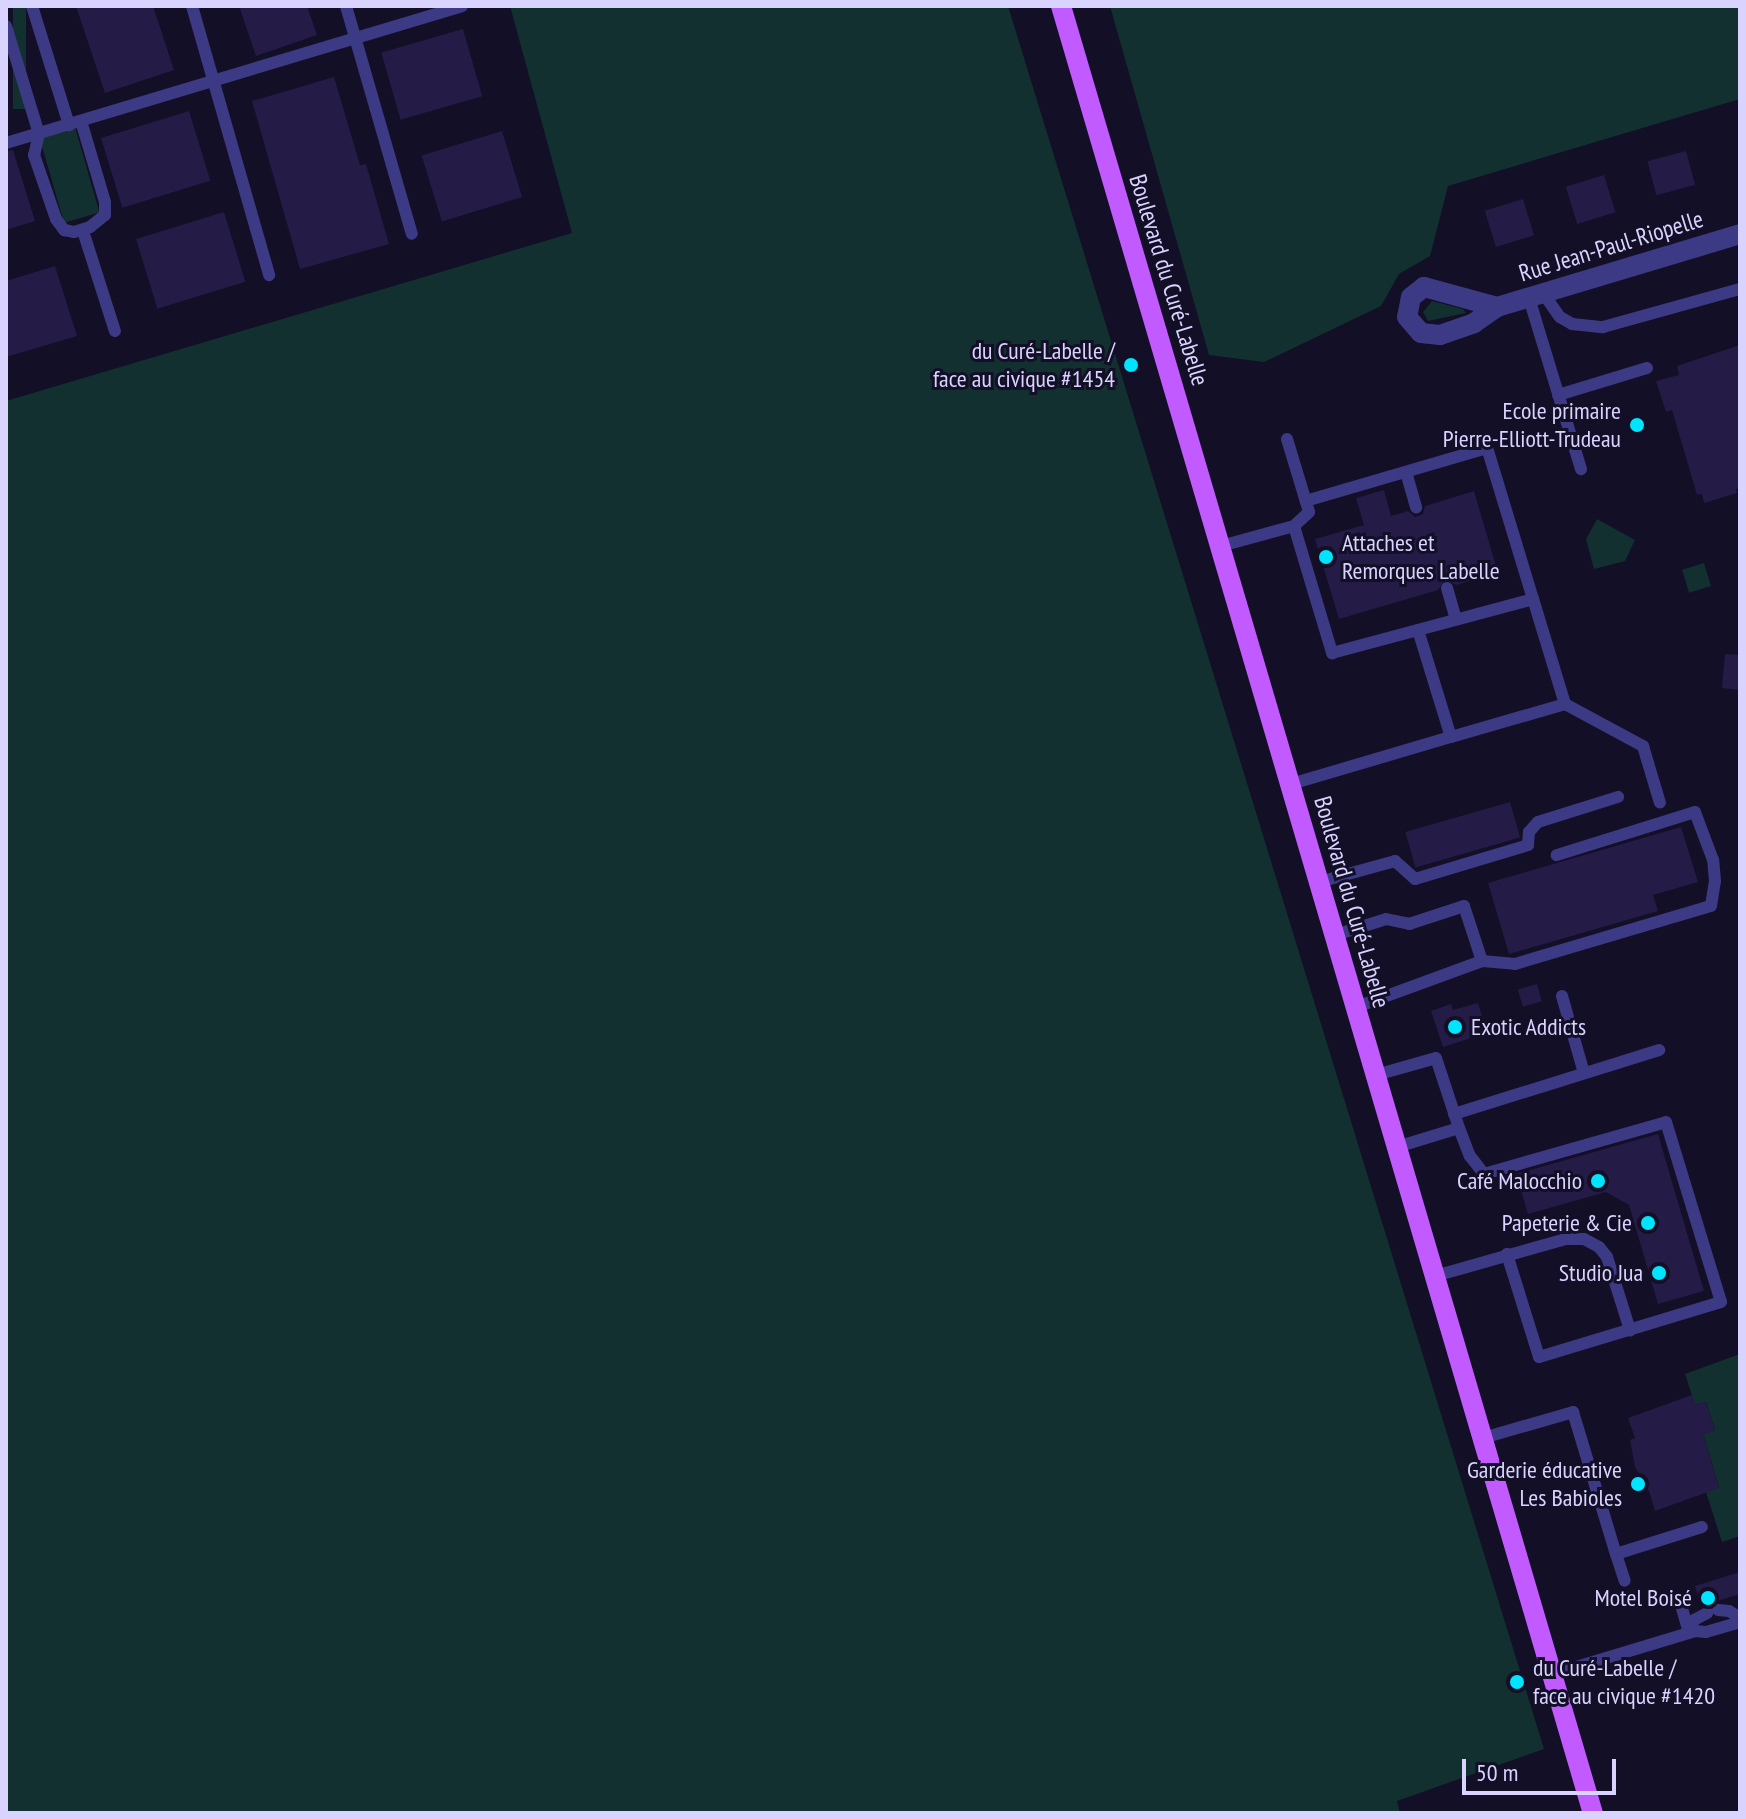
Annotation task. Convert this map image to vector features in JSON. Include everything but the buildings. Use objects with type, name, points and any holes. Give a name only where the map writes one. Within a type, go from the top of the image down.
[{"type":"main road","name":"Boulevard du Curé-Labelle","points":[[1061,6],[1593,1813]]},
{"type":"street","name":"Rue Jean-Paul-Riopelle","points":[[1497,307],[1740,234]]},
{"type":"lane","points":[[6,26],[39,134],[34,155],[56,219],[64,230],[83,231],[105,215],[105,202],[32,6]]},
{"type":"lane","points":[[192,6],[269,275]]},
{"type":"lane","points":[[346,6],[412,234]]},
{"type":"lane","points":[[6,143],[462,6]]},
{"type":"lane","points":[[83,231],[115,331]]},
{"type":"lane","points":[[1536,296],[1560,317],[1596,328],[1740,289]]},
{"type":"lane","points":[[1536,296],[1558,395],[1581,469]]},
{"type":"lane","points":[[1558,395],[1647,368]]},
{"type":"lane","points":[[1221,546],[1294,526],[1309,512],[1287,439]]},
{"type":"lane","points":[[1306,501],[1487,448],[1565,704]]},
{"type":"lane","points":[[1406,472],[1416,508]]},
{"type":"lane","points":[[1294,526],[1332,653],[1533,599]]},
{"type":"lane","points":[[1447,588],[1456,619]]},
{"type":"lane","points":[[1418,630],[1451,737]]},
{"type":"lane","points":[[1291,784],[1565,704],[1643,746],[1660,803]]},
{"type":"lane","points":[[1319,882],[1395,861],[1415,879],[1528,845],[1529,832],[1538,822],[1618,797]]},
{"type":"lane","points":[[1356,1007],[1482,961],[1515,964],[1711,906],[1715,881],[1713,860],[1695,812],[1557,855]]},
{"type":"lane","points":[[1335,935],[1386,919],[1409,924],[1464,906],[1482,961]]},
{"type":"lane","points":[[1562,996],[1584,1073]]},
{"type":"lane","points":[[1454,1114],[1659,1050]]},
{"type":"lane","points":[[1376,1075],[1436,1058],[1470,1156],[1485,1179],[1666,1122],[1721,1302],[1539,1357],[1507,1254]]},
{"type":"lane","points":[[1397,1147],[1459,1128]]},
{"type":"lane","points":[[1435,1276],[1572,1238],[1595,1244],[1609,1262],[1630,1330]]},
{"type":"lane","points":[[1483,1438],[1573,1412],[1625,1581]]},
{"type":"lane","points":[[1616,1554],[1702,1527]]},
{"type":"lane","points":[[1679,1598],[1689,1632]]},
{"type":"lane","points":[[1689,1632],[1694,1620],[1712,1611],[1729,1611],[1740,1620]]},
{"type":"lane","points":[[1553,1674],[1689,1632],[1706,1632],[1740,1620]]},
{"type":"green space","points":[[13,6],[26,6],[26,109],[13,109]]},
{"type":"green space","points":[[510,6],[1008,6],[1544,1749],[1397,1801],[1400,1813],[6,1813],[6,401],[572,233]]},
{"type":"green space","points":[[1110,6],[1740,6],[1740,99],[1448,186],[1430,256],[1399,274],[1381,306],[1264,362],[1209,355]]},
{"type":"green space","points":[[75,127],[100,213],[64,223],[39,137]]},
{"type":"green space","points":[[1432,301],[1463,309],[1466,313],[1428,321],[1423,312]]},
{"type":"green space","points":[[1597,519],[1635,540],[1625,561],[1594,569],[1586,539]]},
{"type":"green space","points":[[1704,563],[1711,586],[1689,593],[1682,570]]},
{"type":"green space","points":[[1740,1354],[1740,1536],[1722,1542],[1706,1492],[1719,1487],[1703,1434],[1715,1430],[1706,1402],[1695,1405],[1685,1374]]},
{"type":"place","name":"du Curé-Labelle / face au civique #1454","points":[[1131,365]]},
{"type":"place","name":"Ecole primaire Pierre-Elliott-Trudeau","points":[[1637,425]]},
{"type":"place","name":"Attaches et Remorques Labelle","points":[[1326,557]]},
{"type":"place","name":"Exotic Addicts","points":[[1455,1027]]},
{"type":"place","name":"Café Malocchio","points":[[1598,1181]]},
{"type":"place","name":"Papeterie & Cie","points":[[1648,1223]]},
{"type":"place","name":"Studio Jua","points":[[1659,1273]]},
{"type":"place","name":"Garderie éducative Les Babioles","points":[[1638,1484]]},
{"type":"place","name":"Motel Boisé","points":[[1708,1598]]},
{"type":"place","name":"du Curé-Labelle / face au civique #1420","points":[[1517,1682]]}]
